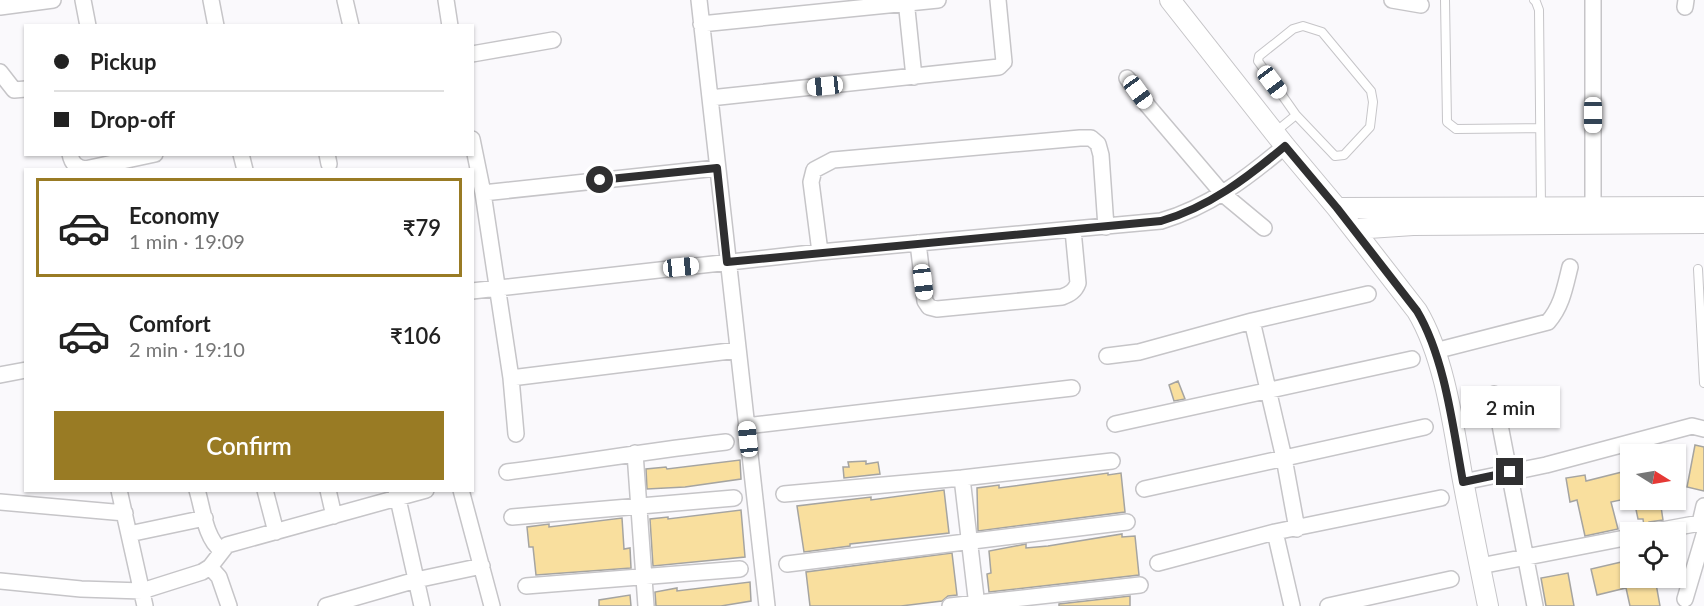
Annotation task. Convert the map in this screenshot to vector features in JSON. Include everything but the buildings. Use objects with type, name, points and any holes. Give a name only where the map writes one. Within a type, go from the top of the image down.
[{"type":"street","points":[[0,7],[52,0]]},
{"type":"street","points":[[83,0],[88,24]]},
{"type":"street","points":[[211,0],[216,24]]},
{"type":"street","points":[[345,0],[351,24]]},
{"type":"street","points":[[446,0],[450,24]]},
{"type":"street","points":[[699,0],[767,606]]},
{"type":"street","points":[[701,24],[906,1],[938,0]]},
{"type":"street","points":[[710,99],[999,68],[1004,62],[998,0]]},
{"type":"street","points":[[1170,0],[1280,140],[1354,229],[1425,323],[1435,351],[1453,425],[1488,606]]},
{"type":"street","points":[[1392,0],[1421,5]]},
{"type":"street","points":[[1593,0],[1593,208]]},
{"type":"street","points":[[906,1],[914,76]]},
{"type":"street","points":[[474,54],[553,40]]},
{"type":"street","points":[[0,72],[14,90],[24,89]]},
{"type":"street","points":[[1127,78],[1223,194],[1264,228]]},
{"type":"street","points":[[820,252],[811,182],[814,170],[821,165],[833,160],[1080,138],[1091,138],[1098,144],[1101,155],[1106,227]]},
{"type":"street","points":[[474,291],[820,252],[1161,221],[1179,216],[1223,194],[1250,175],[1280,140]]},
{"type":"street","points":[[474,149],[483,193],[511,378],[516,434]]},
{"type":"street","points":[[70,156],[77,167],[81,168]]},
{"type":"street","points":[[90,168],[146,156]]},
{"type":"street","points":[[483,193],[717,168]]},
{"type":"street","points":[[1337,208],[1704,207]]},
{"type":"street","points":[[1354,229],[1413,225],[1704,223]]},
{"type":"street","points":[[918,243],[925,301],[929,307],[937,309],[1070,295],[1076,290],[1078,283],[1073,230]]},
{"type":"street","points":[[1435,351],[1548,322],[1556,313],[1562,300],[1569,267]]},
{"type":"street","points":[[1107,356],[1139,352],[1252,321],[1368,294]]},
{"type":"street","points":[[1252,321],[1284,458],[1297,529]]},
{"type":"street","points":[[511,378],[738,350]]},
{"type":"street","points":[[1115,424],[1412,359]]},
{"type":"street","points":[[0,375],[24,370]]},
{"type":"street","points":[[746,426],[1072,388]]},
{"type":"street","points":[[1494,394],[1535,606]]},
{"type":"street","points":[[1463,482],[1546,465],[1692,426],[1704,429]]},
{"type":"street","points":[[1144,489],[1425,427]]},
{"type":"street","points":[[507,471],[726,442]]},
{"type":"street","points":[[635,453],[646,606]]},
{"type":"street","points":[[784,494],[962,478],[1112,461]]},
{"type":"street","points":[[962,478],[976,605]]},
{"type":"street","points":[[120,492],[144,599]]},
{"type":"street","points":[[198,492],[215,545],[221,550]]},
{"type":"street","points":[[266,492],[276,532]]},
{"type":"street","points":[[328,492],[334,516]]},
{"type":"street","points":[[0,581],[81,589],[144,599],[210,567],[227,545],[334,516],[397,495],[414,492]]},
{"type":"street","points":[[462,492],[492,606]]},
{"type":"street","points":[[397,495],[422,606]]},
{"type":"street","points":[[512,517],[734,498]]},
{"type":"street","points":[[1158,563],[1275,532],[1441,498]]},
{"type":"street","points":[[0,502],[125,513]]},
{"type":"street","points":[[1685,599],[1703,530],[1704,506]]},
{"type":"street","points":[[129,534],[205,518]]},
{"type":"street","points":[[787,564],[1127,522]]},
{"type":"street","points":[[1686,531],[1703,530]]},
{"type":"street","points":[[1275,532],[1292,606]]},
{"type":"street","points":[[1480,566],[1620,539]]},
{"type":"street","points":[[326,606],[352,603],[416,580],[482,566]]},
{"type":"street","points":[[210,567],[219,577],[229,606]]},
{"type":"street","points":[[526,586],[740,569]]},
{"type":"street","points":[[1328,606],[1451,579]]},
{"type":"street","points":[[950,606],[976,605],[1140,585]]},
{"type":"lane","points":[[1445,0],[1447,122],[1456,129],[1540,128]]},
{"type":"lane","points":[[1534,0],[1539,10],[1541,208]]},
{"type":"lane","points":[[1303,26],[1322,32],[1371,91],[1372,114],[1370,127],[1344,155],[1339,157],[1335,156],[1296,115],[1258,61],[1259,56],[1293,29],[1303,26]]},
{"type":"lane","points":[[1280,140],[1296,115]]},
{"type":"lane","points":[[1698,269],[1704,383]]},
{"type":"route","points":[[600,180],[717,168],[727,262],[1161,221],[1179,216],[1223,194],[1285,146],[1354,229],[1425,323],[1435,351],[1453,425],[1463,482],[1510,472]]}]
